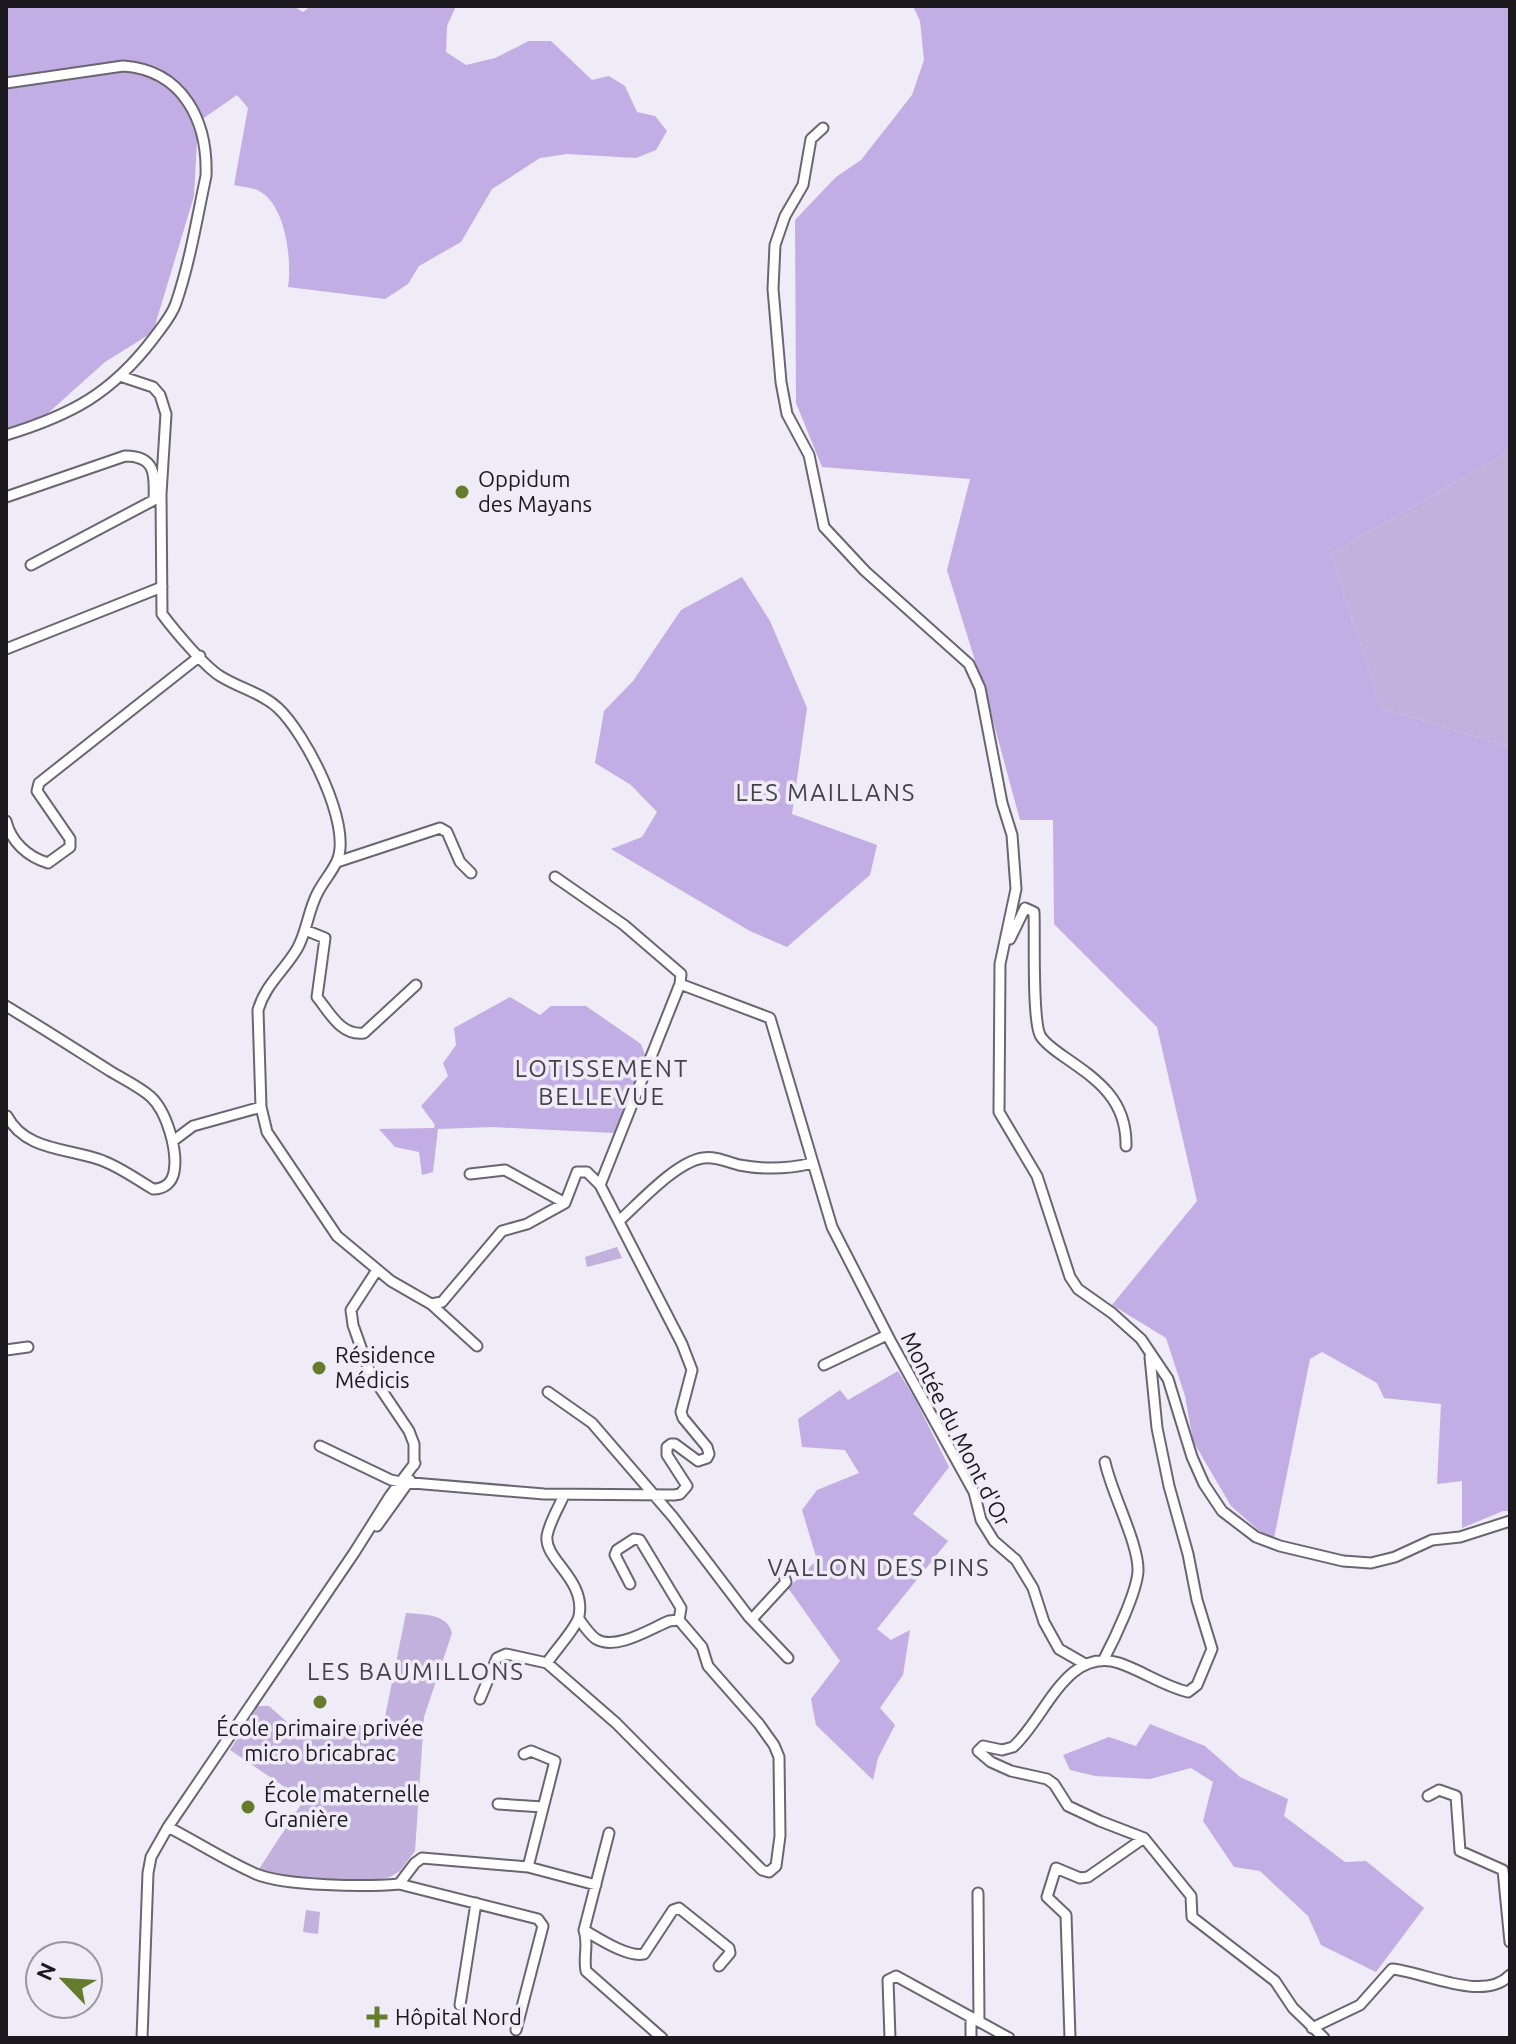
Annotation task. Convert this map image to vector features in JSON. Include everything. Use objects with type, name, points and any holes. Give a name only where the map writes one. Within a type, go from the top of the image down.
[{"type":"street","points":[[6,83],[123,66],[158,73],[179,90],[193,111],[207,159],[206,176],[175,306],[142,353],[102,393],[78,408],[6,435]]},
{"type":"street","points":[[823,128],[811,139],[803,185],[785,216],[775,245],[773,289],[781,382],[787,414],[809,455],[824,527],[865,571],[969,664],[980,688],[1002,803],[1012,835],[1016,889],[1000,964],[999,1112],[1037,1176],[1070,1277],[1078,1289],[1141,1339],[1168,1379],[1192,1457],[1204,1484],[1222,1511],[1256,1537],[1343,1561],[1371,1563],[1395,1557],[1432,1540],[1460,1537],[1510,1521]]},
{"type":"street","points":[[120,376],[153,387],[160,395],[166,414],[162,614],[219,675],[268,699],[297,728],[325,788],[341,833],[337,862],[317,893],[296,950],[261,997],[258,1010],[261,1107],[267,1132],[337,1236],[377,1270],[431,1304],[477,1346]]},
{"type":"street","points":[[6,497],[125,456],[137,456],[147,462],[163,464]]},
{"type":"street","points":[[31,565],[154,500],[155,475],[147,462]]},
{"type":"street","points":[[6,649],[162,587]]},
{"type":"street","points":[[6,821],[22,849],[34,859],[48,863],[70,847],[70,839],[37,791],[39,783],[200,656]]},
{"type":"street","points":[[337,862],[440,828],[447,832],[460,862],[471,873]]},
{"type":"street","points":[[555,877],[624,925],[681,974],[680,984],[600,1185]]},
{"type":"street","points":[[1000,978],[1012,934],[1025,908],[1034,912],[1040,1035],[1054,1050],[1091,1075],[1114,1097],[1127,1129],[1126,1146]]},
{"type":"street","points":[[305,930],[325,938],[317,997],[344,1030],[354,1035],[364,1033],[416,985]]},
{"type":"street","name":"Montée du Mont d'Or","points":[[680,984],[770,1018],[832,1227],[887,1335],[974,1492],[981,1520],[994,1541],[1016,1560],[1033,1588],[1044,1622],[1059,1649],[1085,1664]]},
{"type":"street","points":[[6,1006],[153,1098],[173,1141],[173,1177],[169,1184],[153,1189],[102,1160],[35,1144],[13,1128],[7,1116]]},
{"type":"street","points":[[173,1141],[193,1126],[261,1107]]},
{"type":"street","points":[[619,1221],[683,1166],[702,1158],[777,1169],[813,1163]]},
{"type":"street","points":[[470,1174],[505,1170],[565,1203]]},
{"type":"street","points":[[320,1446],[391,1480],[404,1483],[564,1495],[680,1494],[687,1486],[667,1455],[671,1444],[698,1461],[703,1461],[709,1454],[681,1412],[692,1370],[682,1344],[600,1185],[587,1172],[577,1172],[565,1203],[527,1224],[502,1231],[442,1302],[431,1304]]},
{"type":"street","points":[[142,2038],[151,1857],[168,1827],[415,1463],[414,1444],[409,1431],[370,1373],[353,1325],[351,1310],[377,1270]]},
{"type":"street","points":[[824,1365],[887,1335]]},
{"type":"street","points":[[6,1350],[28,1347]]},
{"type":"street","points":[[1149,1351],[1160,1443],[1197,1600],[1212,1649],[1197,1685],[1188,1692],[1104,1659],[1085,1664],[1062,1683],[1013,1747],[1002,1750],[983,1746],[978,1751],[991,1762],[1011,1771],[1047,1779],[1054,1784],[1068,1806],[1144,1838],[1191,1896],[1192,1917],[1275,1981],[1293,2008],[1324,2038]]},
{"type":"street","points":[[548,1392],[592,1423],[752,1619],[788,1658]]},
{"type":"street","points":[[1104,1659],[1138,1572],[1105,1462]]},
{"type":"street","points":[[544,1494],[556,1515]]},
{"type":"street","points":[[564,1495],[547,1536],[548,1544],[574,1581],[579,1619],[591,1635],[599,1641],[612,1643],[679,1620]]},
{"type":"street","points":[[480,1699],[497,1658],[506,1654],[547,1663],[616,1723],[762,1870],[769,1872],[776,1866],[780,1836],[779,1757],[774,1745],[708,1666],[702,1647],[679,1620],[681,1608],[640,1540],[634,1539],[617,1550],[615,1555],[630,1584]]},
{"type":"street","points":[[752,1619],[786,1582],[782,1570]]},
{"type":"street","points":[[547,1663],[579,1619]]},
{"type":"street","points":[[524,1754],[531,1751],[555,1761],[528,1867]]},
{"type":"street","points":[[1428,1796],[1439,1790],[1456,1796],[1460,1851],[1503,1870],[1510,1942]]},
{"type":"street","points":[[498,1804],[543,1807]]},
{"type":"street","points":[[168,1827],[273,1880],[374,1886],[399,1884],[538,1919],[543,1926],[516,2030]]},
{"type":"street","points":[[609,1833],[584,1930],[588,1942],[584,1962],[586,1971],[662,2038]]},
{"type":"street","points":[[1070,2038],[1066,1915],[1047,1897],[1056,1868],[1080,1878],[1088,1877],[1144,1838]]},
{"type":"street","points":[[399,1884],[422,1858],[528,1867],[596,1885]]},
{"type":"street","points":[[971,2038],[975,2019],[978,1893]]},
{"type":"street","points":[[460,2005],[476,1903]]},
{"type":"street","points":[[584,1930],[637,1956],[644,1954],[673,1910],[679,1908],[729,1948],[730,1953],[719,1966]]},
{"type":"street","points":[[1312,2028],[1360,2005],[1392,1969],[1476,1988],[1505,1981],[1510,1975]]},
{"type":"street","points":[[890,2038],[888,1980],[896,1976],[1009,2038]]},
{"type":"shaded area","points":[[6,6],[293,6],[303,12],[311,6],[456,6],[447,26],[446,52],[466,65],[495,58],[529,41],[551,41],[592,80],[609,76],[625,86],[637,112],[655,116],[667,131],[656,150],[636,158],[567,154],[540,158],[492,189],[461,242],[419,266],[408,284],[385,299],[288,287],[288,248],[275,208],[259,191],[234,185],[248,108],[237,95],[198,122],[194,196],[153,332],[105,362],[47,414],[6,429]]},
{"type":"shaded area","points":[[913,6],[1510,6],[1510,451],[1331,554],[1381,708],[1510,747],[1510,1511],[1462,1528],[1462,1481],[1437,1484],[1441,1404],[1384,1398],[1377,1383],[1322,1352],[1310,1359],[1273,1543],[1231,1506],[1193,1441],[1185,1396],[1166,1338],[1112,1305],[1197,1201],[1157,1027],[1054,924],[1053,820],[1020,820],[947,570],[970,479],[822,467],[796,403],[795,220],[836,177],[861,160],[912,95],[924,60],[920,21]]},
{"type":"shaded area","points":[[1510,451],[1510,747],[1381,708],[1331,554]]},
{"type":"shaded area","points":[[742,577],[770,621],[807,708],[792,814],[877,845],[870,875],[787,947],[750,931],[611,849],[642,837],[657,812],[631,785],[595,763],[604,711],[633,681],[681,610]]},
{"type":"shaded area","points":[[510,997],[540,1015],[551,1006],[586,1006],[641,1044],[645,1055],[614,1133],[492,1127],[438,1129],[433,1172],[422,1175],[419,1152],[395,1147],[379,1129],[434,1128],[421,1106],[448,1076],[443,1063],[456,1045],[454,1028]]},
{"type":"shaded area","points":[[617,1247],[622,1258],[587,1267],[585,1257]]},
{"type":"shaded area","points":[[898,1371],[949,1467],[913,1514],[948,1541],[877,1629],[891,1640],[910,1630],[903,1675],[880,1708],[895,1725],[878,1758],[873,1780],[816,1725],[811,1699],[840,1661],[788,1588],[817,1560],[802,1510],[817,1490],[859,1473],[845,1450],[802,1447],[798,1419],[840,1390],[848,1400]]},
{"type":"shaded area","points":[[406,1613],[440,1618],[452,1633],[424,1717],[415,1851],[400,1871],[381,1879],[303,1878],[259,1869],[304,1800],[230,1750],[258,1706],[269,1706],[296,1730],[334,1729],[384,1722]]},
{"type":"shaded area","points":[[1150,1724],[1205,1746],[1240,1777],[1288,1799],[1284,1816],[1345,1862],[1366,1861],[1424,1908],[1376,1972],[1321,1945],[1308,1916],[1260,1871],[1234,1867],[1203,1821],[1213,1782],[1191,1768],[1150,1779],[1095,1776],[1070,1770],[1063,1755],[1109,1737],[1136,1746]]},
{"type":"shaded area","points":[[306,1910],[320,1912],[318,1934],[303,1932]]},
{"type":"place","name":"Oppidum des Mayans","points":[[462,492]]},
{"type":"place","name":"Résidence Médicis","points":[[319,1368]]},
{"type":"place","name":"École primaire privée micro bricabrac","points":[[320,1702]]},
{"type":"place","name":"École maternelle Granière","points":[[248,1807]]},
{"type":"place","name":"Hôpital Nord","points":[[377,2017]]},
{"type":"district","name":"LES MAILLANS","points":[[826,793]]},
{"type":"district","name":"LOTISSEMENT BELLEVUE","points":[[602,1083]]},
{"type":"district","name":"VALLON DES PINS","points":[[879,1568]]},
{"type":"district","name":"LES BAUMILLONS","points":[[416,1672]]}]
